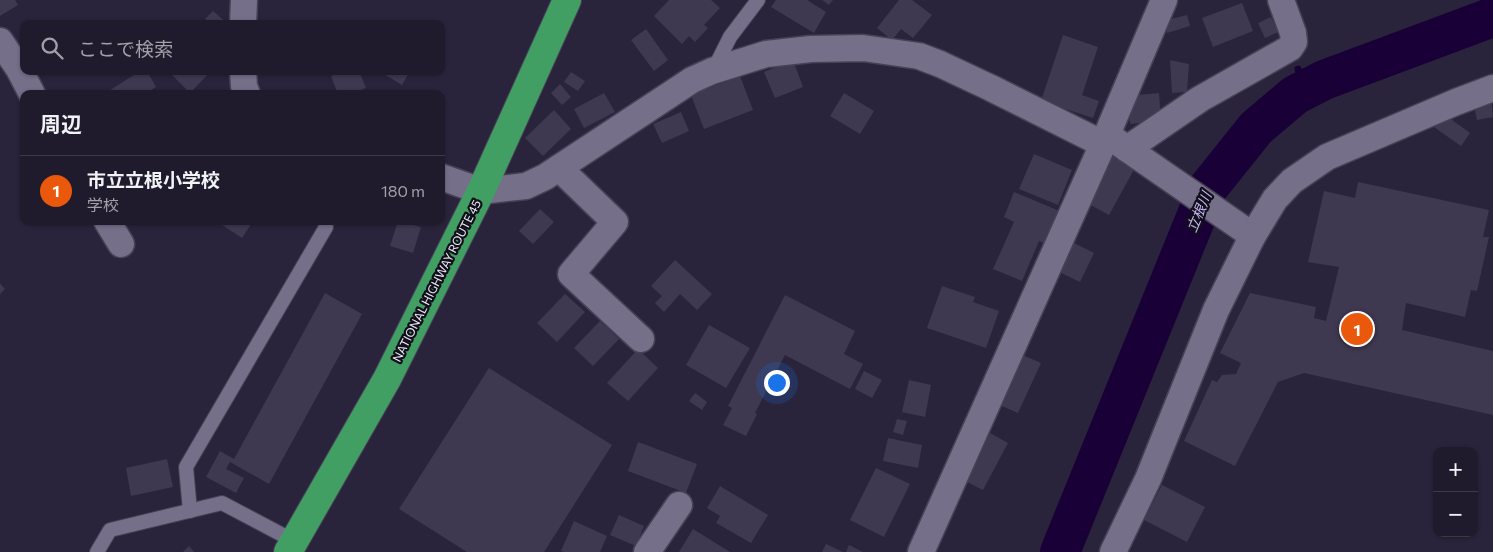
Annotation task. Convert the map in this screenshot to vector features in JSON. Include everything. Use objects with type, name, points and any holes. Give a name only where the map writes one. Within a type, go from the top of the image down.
[{"type":"highway","name":"NATIONAL HIGHWAY ROUTE 45","points":[[291,547],[387,379],[482,191],[567,0]]},
{"type":"street","points":[[243,20],[244,0]]},
{"type":"street","points":[[921,552],[1112,142],[1164,0]]},
{"type":"street","points":[[1112,142],[1200,100],[1290,48],[1294,42],[1293,32],[1281,0]]},
{"type":"street","points":[[0,41],[20,71]]},
{"type":"street","points":[[445,178],[482,191],[526,186],[545,177],[692,80],[712,71],[766,54],[811,49],[863,48],[919,56],[1112,142],[1161,173],[1249,234]]},
{"type":"street","points":[[22,75],[30,90]]},
{"type":"street","points":[[1113,552],[1148,479],[1216,310],[1249,234],[1276,199],[1292,181],[1327,157],[1493,88]]},
{"type":"street","points":[[559,168],[615,222],[572,274],[641,339]]},
{"type":"street","points":[[109,225],[121,244]]},
{"type":"street","points":[[647,552],[680,505]]},
{"type":"lane","points":[[712,71],[730,37],[758,0]]},
{"type":"lane","points":[[190,510],[186,467],[326,228],[326,225]]},
{"type":"lane","points":[[97,552],[110,530],[222,503],[291,547]]},
{"type":"building","points":[[0,0],[15,0],[18,5],[0,16]]},
{"type":"building","points":[[669,0],[711,0],[720,8],[704,25],[708,28],[695,42],[689,36],[682,44],[654,16]]},
{"type":"building","points":[[776,0],[807,0],[826,12],[814,33],[771,7]]},
{"type":"building","points":[[822,0],[833,0],[829,5]]},
{"type":"building","points":[[899,0],[912,0],[932,15],[913,38],[901,29],[892,40],[877,28]]},
{"type":"building","points":[[1242,3],[1253,31],[1213,47],[1202,18]]},
{"type":"building","points":[[213,11],[223,20],[206,20],[205,19]]},
{"type":"building","points":[[1187,15],[1190,26],[1167,33],[1163,21]]},
{"type":"building","points":[[1271,17],[1278,32],[1265,38],[1258,23]]},
{"type":"building","points":[[646,29],[668,60],[654,71],[631,40]]},
{"type":"building","points":[[1063,35],[1098,47],[1082,95],[1099,101],[1093,118],[1041,101]]},
{"type":"building","points":[[793,60],[803,87],[775,98],[764,72]]},
{"type":"building","points":[[1170,60],[1189,64],[1187,92],[1172,93]]},
{"type":"building","points":[[571,72],[585,81],[578,91],[564,82]]},
{"type":"building","points":[[134,75],[149,75],[156,87],[151,90],[110,90]]},
{"type":"building","points":[[172,75],[207,75],[193,90],[187,90]]},
{"type":"building","points":[[361,75],[366,88],[361,90],[336,90],[331,76]]},
{"type":"building","points":[[386,75],[408,75],[402,85]]},
{"type":"building","points":[[740,76],[753,110],[704,129],[691,95]]},
{"type":"building","points":[[560,84],[571,97],[562,105],[551,93]]},
{"type":"building","points":[[604,93],[615,112],[584,128],[574,109]]},
{"type":"building","points":[[844,93],[874,111],[860,134],[830,116]]},
{"type":"building","points":[[1159,93],[1161,121],[1130,124],[1127,96]]},
{"type":"building","points":[[1491,97],[1493,117],[1477,120],[1473,101]]},
{"type":"building","points":[[554,110],[571,129],[543,156],[525,138]]},
{"type":"building","points":[[681,112],[689,131],[662,143],[653,124]]},
{"type":"building","points":[[1441,112],[1470,133],[1461,146],[1431,125]]},
{"type":"building","points":[[1109,152],[1136,166],[1109,215],[1083,201]]},
{"type":"building","points":[[1034,154],[1072,170],[1058,205],[1019,189]]},
{"type":"building","points":[[1358,182],[1489,210],[1483,237],[1489,237],[1477,291],[1471,290],[1465,317],[1406,303],[1402,330],[1493,351],[1493,415],[1304,373],[1278,382],[1235,466],[1184,441],[1212,380],[1217,382],[1222,375],[1236,374],[1241,363],[1220,353],[1250,293],[1316,307],[1314,318],[1326,321],[1339,267],[1308,262],[1324,191],[1355,198]]},
{"type":"building","points":[[1014,192],[1062,212],[1048,245],[1039,241],[1022,281],[993,269],[1014,222],[1004,217]]},
{"type":"building","points":[[540,209],[554,222],[533,244],[519,231]]},
{"type":"building","points":[[222,225],[250,225],[242,238]]},
{"type":"building","points":[[397,225],[421,227],[413,253],[390,246]]},
{"type":"building","points":[[1072,242],[1094,253],[1080,282],[1057,271]]},
{"type":"building","points":[[675,260],[712,294],[697,310],[680,294],[664,312],[655,303],[662,296],[651,286]]},
{"type":"building","points":[[0,283],[5,289],[0,294]]},
{"type":"building","points":[[942,286],[975,297],[973,302],[999,311],[986,348],[927,328]]},
{"type":"building","points":[[325,293],[362,314],[269,484],[230,462],[226,469],[244,478],[236,493],[206,477],[220,451],[234,459]]},
{"type":"building","points":[[565,294],[585,312],[557,342],[537,323]]},
{"type":"building","points":[[785,295],[855,331],[844,354],[863,364],[850,389],[785,355],[755,413],[757,414],[746,436],[723,425],[732,408],[728,406]]},
{"type":"building","points":[[600,321],[619,339],[593,366],[574,348]]},
{"type":"building","points":[[709,325],[750,348],[726,388],[686,365]]},
{"type":"building","points":[[638,349],[658,368],[628,401],[607,383]]},
{"type":"building","points":[[1018,353],[1041,363],[1018,413],[995,403]]},
{"type":"building","points":[[489,368],[612,445],[544,552],[467,552],[399,509]]},
{"type":"building","points":[[864,371],[882,380],[872,398],[855,389]]},
{"type":"building","points":[[909,380],[931,385],[925,417],[902,412]]},
{"type":"building","points":[[695,393],[707,402],[702,410],[689,401]]},
{"type":"building","points":[[897,419],[907,421],[903,435],[893,432]]},
{"type":"building","points":[[990,433],[1008,443],[983,490],[965,481]]},
{"type":"building","points":[[888,438],[922,445],[918,468],[883,461]]},
{"type":"building","points":[[638,442],[697,464],[686,493],[628,471]]},
{"type":"building","points":[[167,459],[173,487],[131,496],[126,468]]},
{"type":"building","points":[[876,468],[910,484],[884,537],[850,520]]},
{"type":"building","points":[[1162,485],[1205,507],[1187,542],[1144,520]]},
{"type":"building","points":[[720,486],[768,515],[751,543],[716,523],[720,516],[707,508]]},
{"type":"building","points":[[619,515],[644,526],[636,546],[610,535]]},
{"type":"building","points":[[574,521],[607,536],[600,552],[561,551]]},
{"type":"building","points":[[693,529],[730,552],[679,552]]},
{"type":"building","points":[[826,544],[843,552],[822,552]]},
{"type":"building","points":[[849,545],[863,552],[846,552]]},
{"type":"building","points":[[189,546],[194,552],[183,552]]},
{"type":"waterway","name":"立根川","points":[[1060,552],[1208,188],[1256,128],[1295,95],[1324,80],[1493,17]]},
{"type":"waterway","points":[[1298,69],[1304,90]]},
{"type":"place","name":"市立立根小学校","points":[[1357,329]]}]
